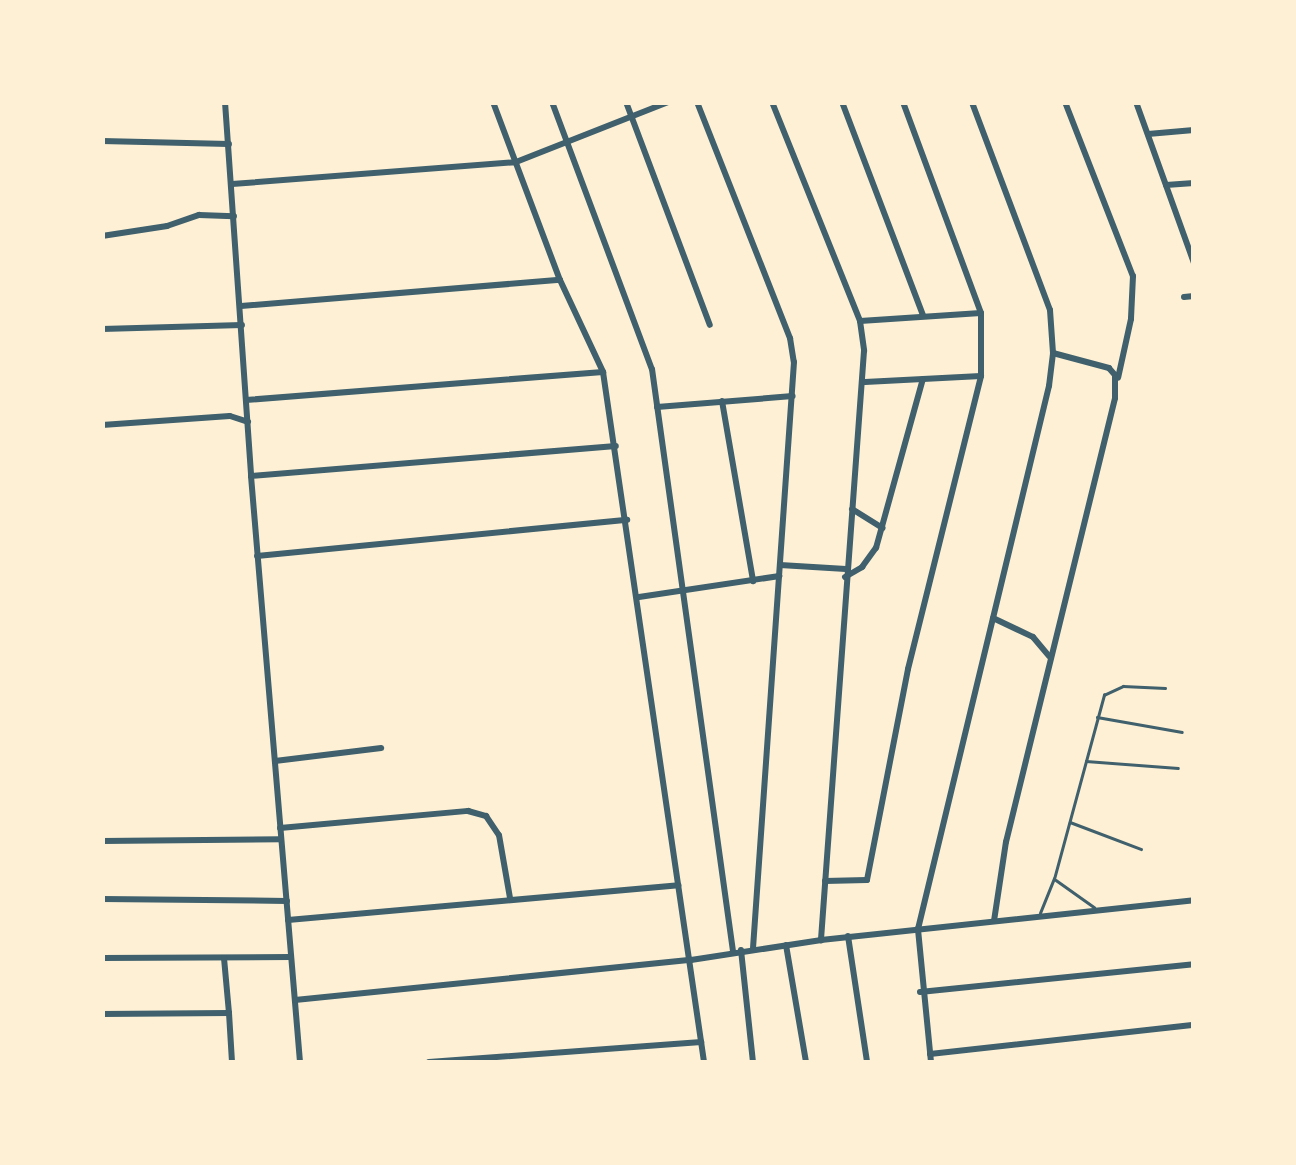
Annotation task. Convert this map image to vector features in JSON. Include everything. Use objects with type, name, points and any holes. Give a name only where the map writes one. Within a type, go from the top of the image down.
[{"type":"street","points":[[225,102],[250,476],[300,1062]]},
{"type":"street","points":[[493,102],[560,280],[604,372],[704,1062]]},
{"type":"street","points":[[552,102],[644,339],[658,407],[680,592],[754,1062]]},
{"type":"street","points":[[626,102],[710,324]]},
{"type":"street","points":[[232,184],[516,162],[668,102]]},
{"type":"street","points":[[697,102],[790,338],[793,396],[753,948]]},
{"type":"street","points":[[772,102],[860,321],[865,382],[846,573],[821,940]]},
{"type":"street","points":[[842,102],[923,315]]},
{"type":"street","points":[[825,881],[866,880],[908,670],[980,376],[982,312],[903,102]]},
{"type":"street","points":[[972,102],[1050,310],[1053,353],[1049,386],[918,929],[920,992],[930,1058],[1194,1025]]},
{"type":"street","points":[[994,921],[1006,842],[1104,451],[1131,320],[1134,276],[1066,102]]},
{"type":"street","points":[[1136,102],[1189,240],[1194,263]]},
{"type":"street","points":[[1148,134],[1194,130]]},
{"type":"street","points":[[102,140],[228,144]]},
{"type":"street","points":[[1166,186],[1194,183]]},
{"type":"street","points":[[102,236],[167,226],[199,215],[234,216]]},
{"type":"street","points":[[240,306],[560,280]]},
{"type":"street","points":[[860,321],[982,312]]},
{"type":"street","points":[[102,329],[242,325]]},
{"type":"street","points":[[1053,353],[1108,368],[1116,384]]},
{"type":"street","points":[[246,400],[604,372]]},
{"type":"street","points":[[865,382],[980,376]]},
{"type":"street","points":[[780,565],[846,573],[862,567],[883,528],[923,378]]},
{"type":"street","points":[[658,407],[793,396]]},
{"type":"street","points":[[722,401],[753,582]]},
{"type":"street","points":[[102,425],[230,416],[248,422]]},
{"type":"street","points":[[250,476],[616,446]]},
{"type":"street","points":[[852,509],[883,528]]},
{"type":"street","points":[[257,556],[627,520]]},
{"type":"street","points":[[639,597],[779,576]]},
{"type":"street","points":[[993,618],[1033,636],[1050,657]]},
{"type":"street","points":[[275,761],[381,748]]},
{"type":"street","points":[[280,828],[468,811],[486,816],[498,835],[510,898]]},
{"type":"street","points":[[102,841],[281,839]]},
{"type":"street","points":[[288,920],[678,884]]},
{"type":"street","points":[[102,899],[287,901]]},
{"type":"street","points":[[295,1000],[692,960],[737,950],[848,936],[1194,900]]},
{"type":"street","points":[[848,936],[867,1062]]},
{"type":"street","points":[[786,944],[806,1062]]},
{"type":"street","points":[[102,958],[292,957]]},
{"type":"street","points":[[224,958],[232,1062]]},
{"type":"street","points":[[920,992],[1194,964]]},
{"type":"street","points":[[102,1014],[229,1013]]},
{"type":"street","points":[[429,1062],[701,1042]]},
{"type":"lane","points":[[1039,915],[1054,879],[1104,695],[1111,689],[1164,688]]},
{"type":"lane","points":[[1096,716],[1182,732]]},
{"type":"lane","points":[[1084,761],[1178,768]]},
{"type":"lane","points":[[1069,822],[1140,848]]},
{"type":"lane","points":[[1054,879],[1097,909]]}]
